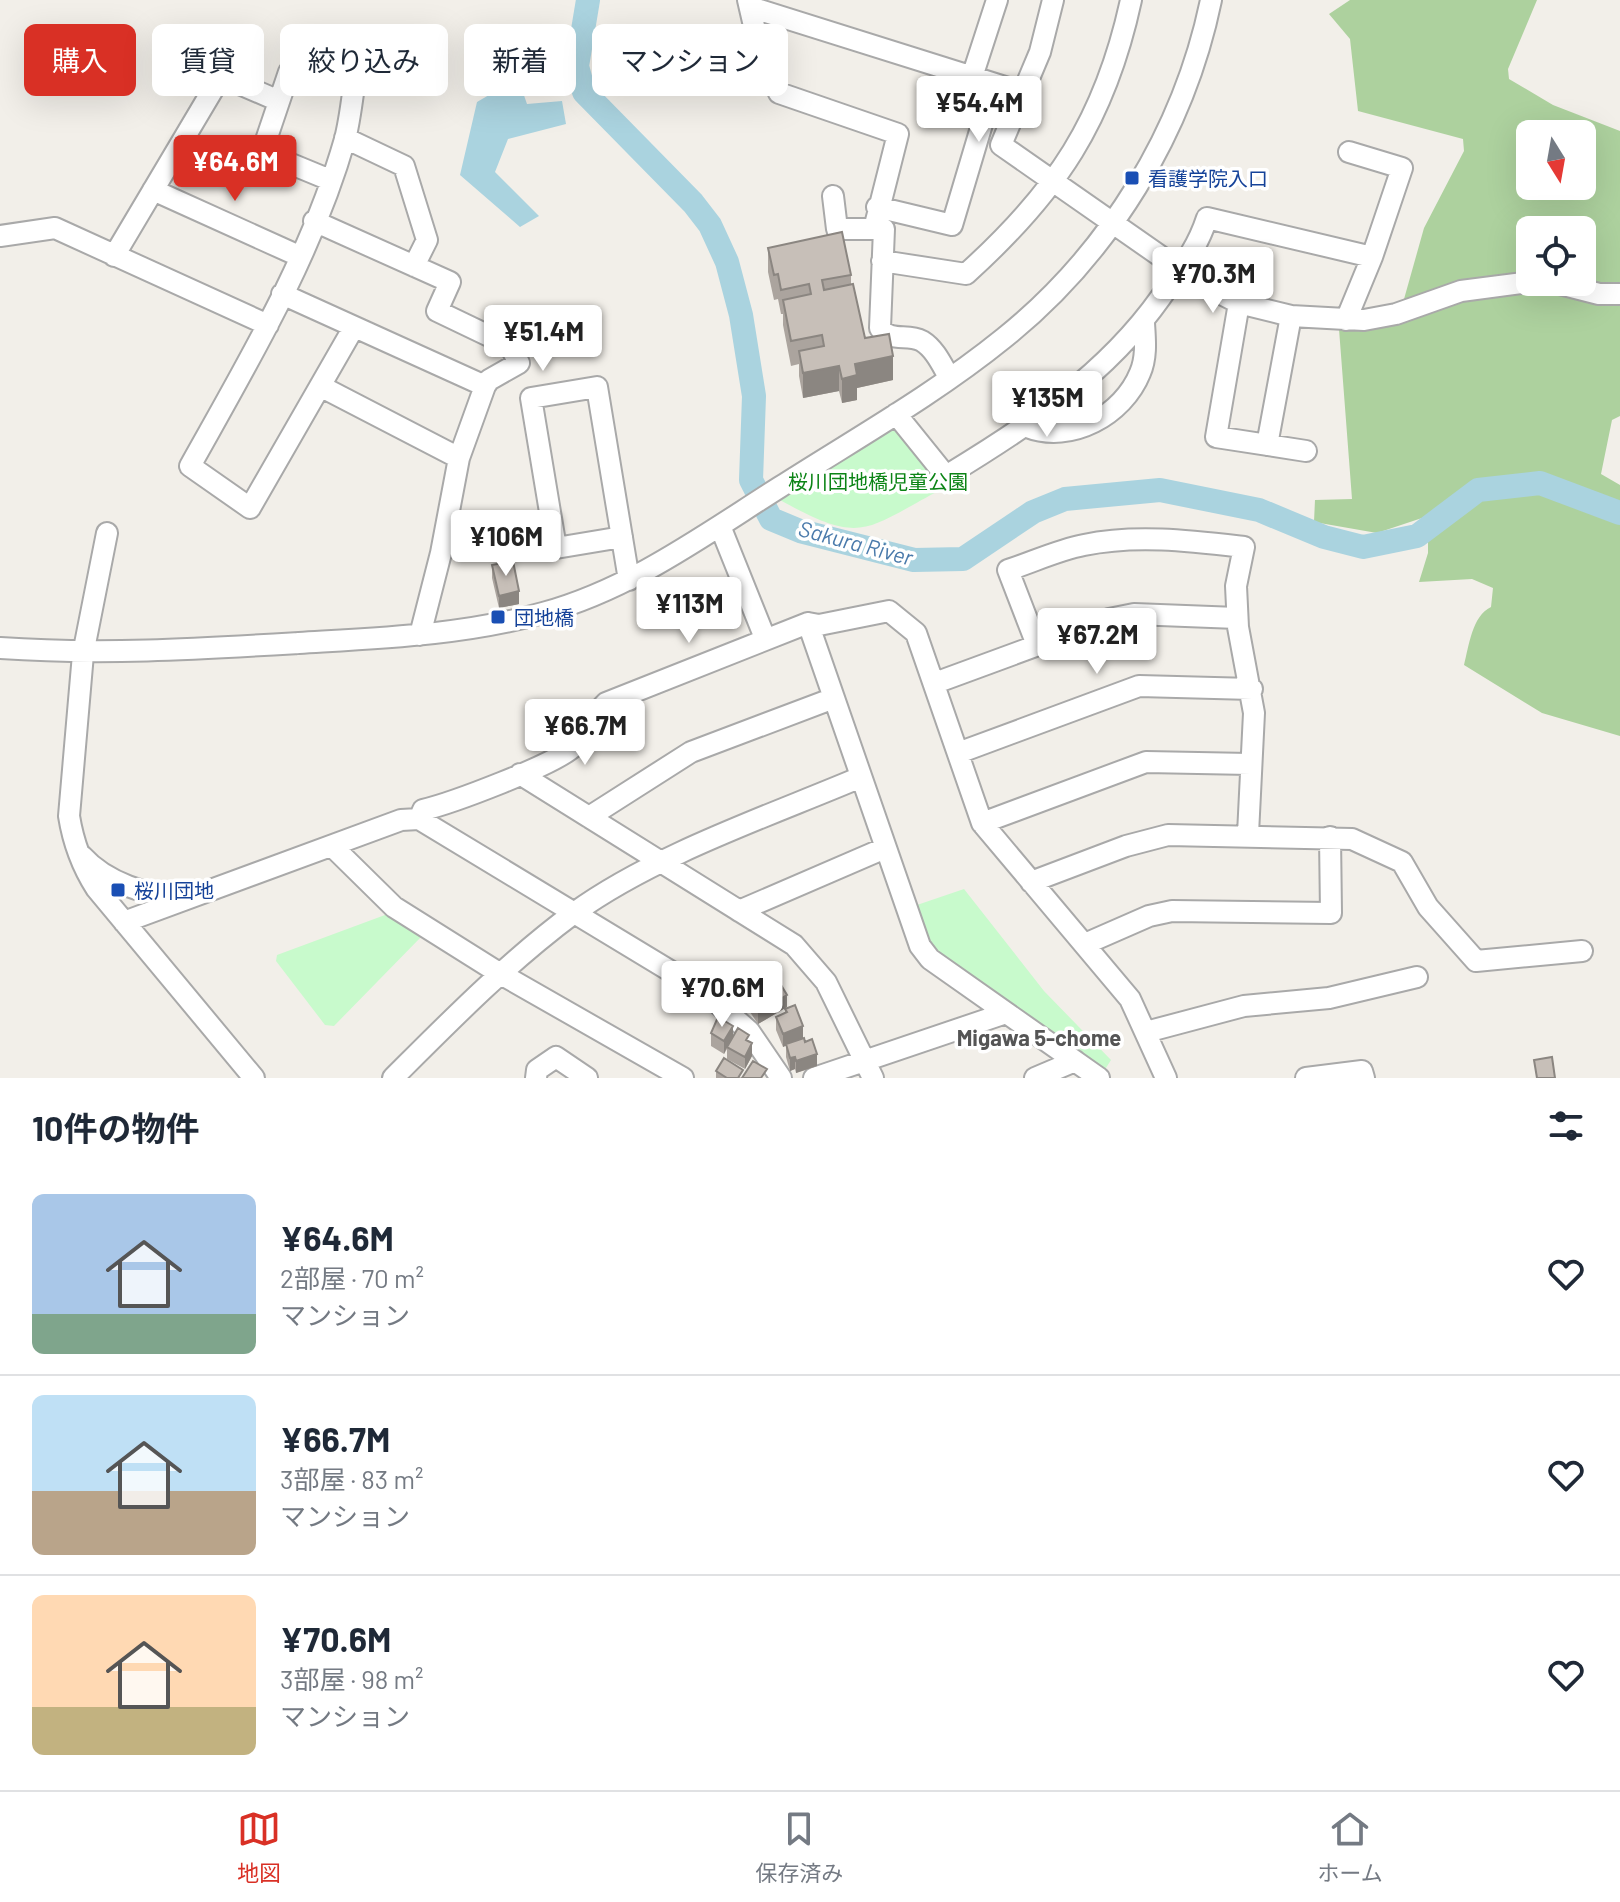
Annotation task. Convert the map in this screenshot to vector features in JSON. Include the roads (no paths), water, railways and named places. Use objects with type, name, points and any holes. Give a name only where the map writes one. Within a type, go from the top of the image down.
[{"type":"street","points":[[972,77],[997,0]]},
{"type":"street","points":[[1053,0],[1040,52],[1001,145],[1182,270],[1239,303],[1291,316],[1346,320],[1396,314],[1461,291],[1516,284]]},
{"type":"street","points":[[882,261],[966,274],[1021,221],[1082,139],[1107,87],[1131,0]]},
{"type":"street","points":[[0,648],[83,654],[420,635],[532,616],[629,580],[896,414],[1035,311],[1114,221],[1139,184],[1175,112],[1194,65],[1211,0]]},
{"type":"street","points":[[749,4],[1024,93]]},
{"type":"street","points":[[749,4],[760,52],[779,93],[898,134],[877,207],[874,229]]},
{"type":"street","points":[[330,180],[262,152],[289,72],[355,79],[345,138],[330,180],[314,221],[268,325],[190,466],[250,508],[354,327]]},
{"type":"street","points":[[114,256],[221,76],[279,101]]},
{"type":"street","points":[[877,207],[952,225],[994,84]]},
{"type":"street","points":[[345,138],[404,166],[427,240],[414,266]]},
{"type":"street","points":[[1346,320],[1372,257],[1402,168],[1349,152]]},
{"type":"street","points":[[153,190],[299,256]]},
{"type":"street","points":[[833,196],[837,229],[884,229],[880,328],[891,337],[922,342],[934,352],[949,377]]},
{"type":"street","points":[[896,414],[946,476],[1027,427],[1144,323],[1197,245],[1207,218],[1372,257]]},
{"type":"street","points":[[314,221],[450,282],[437,311],[510,346],[519,363],[489,380],[485,386],[459,458],[441,553],[420,635]]},
{"type":"street","points":[[0,236],[55,228],[268,325]]},
{"type":"street","points":[[1596,293],[1620,294]]},
{"type":"street","points":[[282,294],[485,386]]},
{"type":"street","points":[[1239,303],[1216,437],[1306,451]]},
{"type":"street","points":[[1267,445],[1291,316]]},
{"type":"street","points":[[1027,427],[1053,432],[1091,424],[1129,394],[1142,370],[1144,323]]},
{"type":"street","points":[[320,386],[459,458]]},
{"type":"street","points":[[622,537],[556,548],[531,398],[597,387],[622,537],[629,580]]},
{"type":"street","points":[[720,526],[765,638]]},
{"type":"street","points":[[107,533],[83,654],[69,816],[79,851],[96,888],[254,1078]]},
{"type":"street","points":[[1037,645],[1008,570],[1082,545],[1115,540],[1182,540],[1244,547],[1236,586],[1237,618],[1252,689],[1248,834]]},
{"type":"street","points":[[419,819],[423,810],[520,774],[571,750],[593,725],[596,712],[606,703],[808,623],[819,625],[889,611],[916,633],[982,823],[1130,999],[1166,1078]]},
{"type":"street","points":[[935,683],[1077,627],[1134,614],[1237,618]]},
{"type":"street","points":[[808,623],[920,946],[930,959],[1099,1078]]},
{"type":"street","points":[[958,753],[1139,686],[1252,689]]},
{"type":"street","points":[[589,817],[691,752],[834,698]]},
{"type":"street","points":[[982,823],[1146,762],[1250,764]]},
{"type":"street","points":[[520,774],[778,933],[812,962],[847,1018],[870,1070]]},
{"type":"street","points":[[393,1078],[499,973],[575,912],[663,863],[861,777]]},
{"type":"street","points":[[124,922],[401,820],[419,819],[722,1005],[759,1042],[781,1078]]},
{"type":"street","points":[[1031,882],[1154,837],[1248,834],[1352,839],[1402,862],[1428,907],[1476,961],[1582,951]]},
{"type":"street","points":[[1085,944],[1149,916],[1172,911],[1331,913],[1330,837]]},
{"type":"street","points":[[332,846],[394,907],[499,973],[683,1078]]},
{"type":"street","points":[[739,911],[885,848]]},
{"type":"street","points":[[79,851],[98,870],[132,888],[183,900]]},
{"type":"street","points":[[1146,1032],[1244,1006],[1329,998],[1417,977]]},
{"type":"street","points":[[814,1078],[870,1070],[1006,1013]]},
{"type":"street","points":[[536,1078],[537,1070],[556,1057],[587,1078]]},
{"type":"street","points":[[1035,1078],[1075,1061]]},
{"type":"street","points":[[1306,1078],[1362,1071],[1364,1078]]},
{"type":"water","points":[[487,96],[524,96],[527,104],[562,101],[566,124],[508,139],[495,172],[539,216],[520,227],[460,175],[477,102]]},
{"type":"waterway","name":"Sakura River","points":[[588,0],[577,66],[584,92],[693,203],[710,225],[727,262],[741,315],[754,396],[751,480],[771,519],[800,531],[914,560],[963,559],[1033,512],[1065,499],[1160,490],[1259,510],[1324,537],[1363,547],[1417,536],[1478,490],[1540,483],[1620,513]]},
{"type":"place","name":"看護学院入口","points":[[1132,178]]},
{"type":"place","name":"団地橋","points":[[498,617]]},
{"type":"place","name":"桜川団地","points":[[118,890]]},
{"type":"district","name":"Migawa 5-chome","points":[[1039,1037]]},
{"type":"park label","name":"桜川団地橋児童公園","points":[[878,481]]}]
